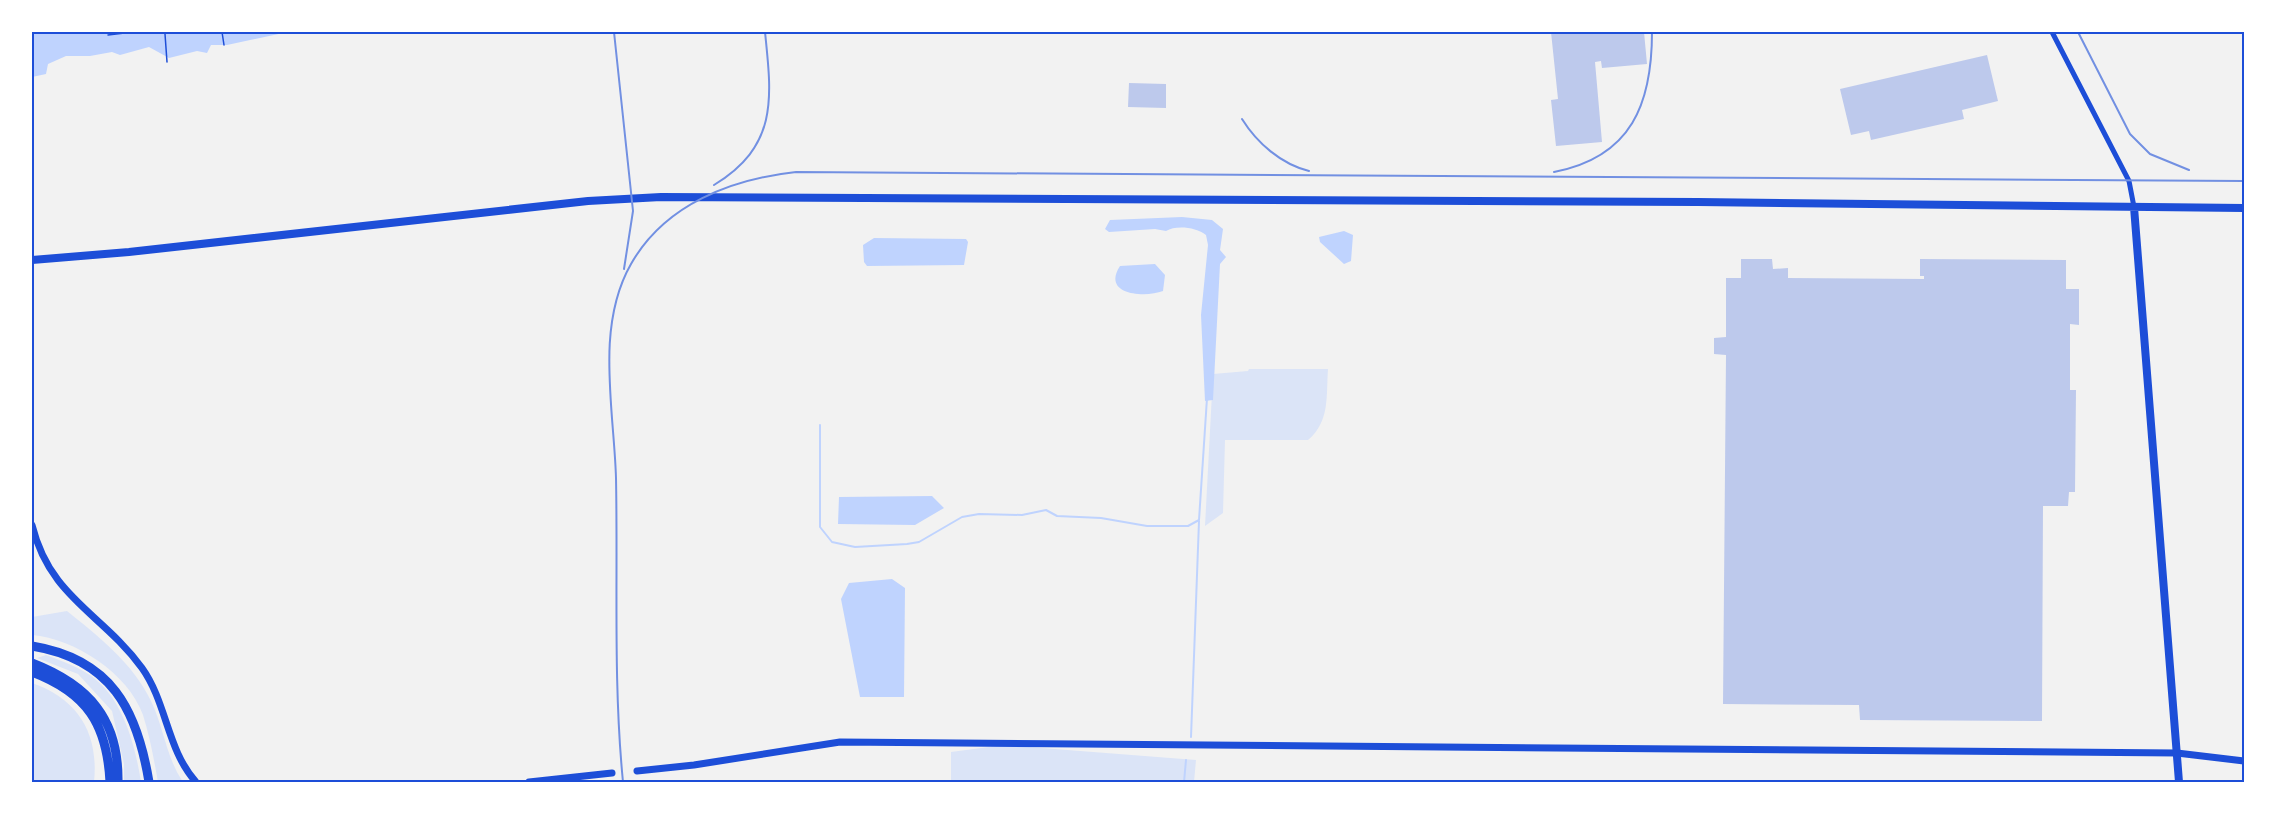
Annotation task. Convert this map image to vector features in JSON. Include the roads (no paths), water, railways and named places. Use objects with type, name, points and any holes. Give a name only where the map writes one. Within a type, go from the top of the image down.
[{"type":"highway","points":[[32,646],[75,659],[93,669],[115,689],[135,724],[149,783]]},
{"type":"highway","points":[[32,663],[70,682],[98,707],[113,739],[118,783]]},
{"type":"highway","points":[[32,672],[58,684],[82,701],[100,731],[108,762],[108,783]]},
{"type":"main road","points":[[32,260],[140,251],[588,201],[662,197],[1698,202],[2244,208]]},
{"type":"main road","points":[[2134,207],[2179,783]]},
{"type":"street","points":[[2052,32],[2129,181],[2134,207]]},
{"type":"street","points":[[32,525],[43,559],[62,588],[123,646],[142,669],[162,705],[180,759],[196,783]]},
{"type":"street","points":[[637,771],[694,765],[840,742],[2177,753],[2244,761]]},
{"type":"street","points":[[529,783],[612,773]]},
{"type":"water","points":[[32,32],[288,32],[227,45],[211,45],[207,53],[197,51],[169,58],[149,47],[120,55],[112,52],[90,56],[66,56],[48,64],[46,74],[32,77]]},
{"type":"water","points":[[1182,217],[1212,220],[1223,229],[1220,250],[1226,257],[1220,264],[1213,400],[1205,401],[1201,315],[1208,245],[1206,235],[1186,228],[1166,231],[1155,229],[1109,232],[1105,229],[1110,220]]},
{"type":"water","points":[[1344,231],[1353,235],[1351,261],[1344,264],[1320,242],[1319,237]]},
{"type":"water","points":[[874,238],[966,239],[968,242],[964,265],[867,266],[864,262],[863,245]]},
{"type":"water","points":[[1155,264],[1165,275],[1163,291],[1136,294],[1128,292],[1116,283],[1120,266]]},
{"type":"water","points":[[932,496],[944,508],[915,525],[838,524],[839,497]]},
{"type":"water","points":[[892,579],[905,588],[904,697],[860,697],[841,599],[849,583]]},
{"type":"waterway","points":[[820,425],[820,527],[832,542],[855,547],[907,544],[919,542],[962,517],[979,514],[1022,515],[1046,510],[1057,516],[1101,518],[1147,526],[1188,526],[1199,520],[1207,398]]},
{"type":"waterway","points":[[1191,737],[1199,521]]},
{"type":"waterway","points":[[1184,782],[1186,760]]},
{"type":"railway","points":[[614,32],[633,211],[624,269]]},
{"type":"railway","points":[[714,185],[735,170],[750,154],[760,137],[769,100],[765,32]]},
{"type":"railway","points":[[1554,172],[1581,165],[1602,154],[1619,140],[1632,123],[1642,104],[1648,82],[1652,32]]},
{"type":"railway","points":[[2078,32],[2130,134],[2150,154],[2189,170]]},
{"type":"railway","points":[[1242,119],[1262,144],[1279,158],[1309,171]]},
{"type":"railway","points":[[623,782],[617,668],[616,478],[609,369],[613,314],[620,288],[631,264],[645,243],[681,210],[725,188],[796,172],[2244,181]]}]
